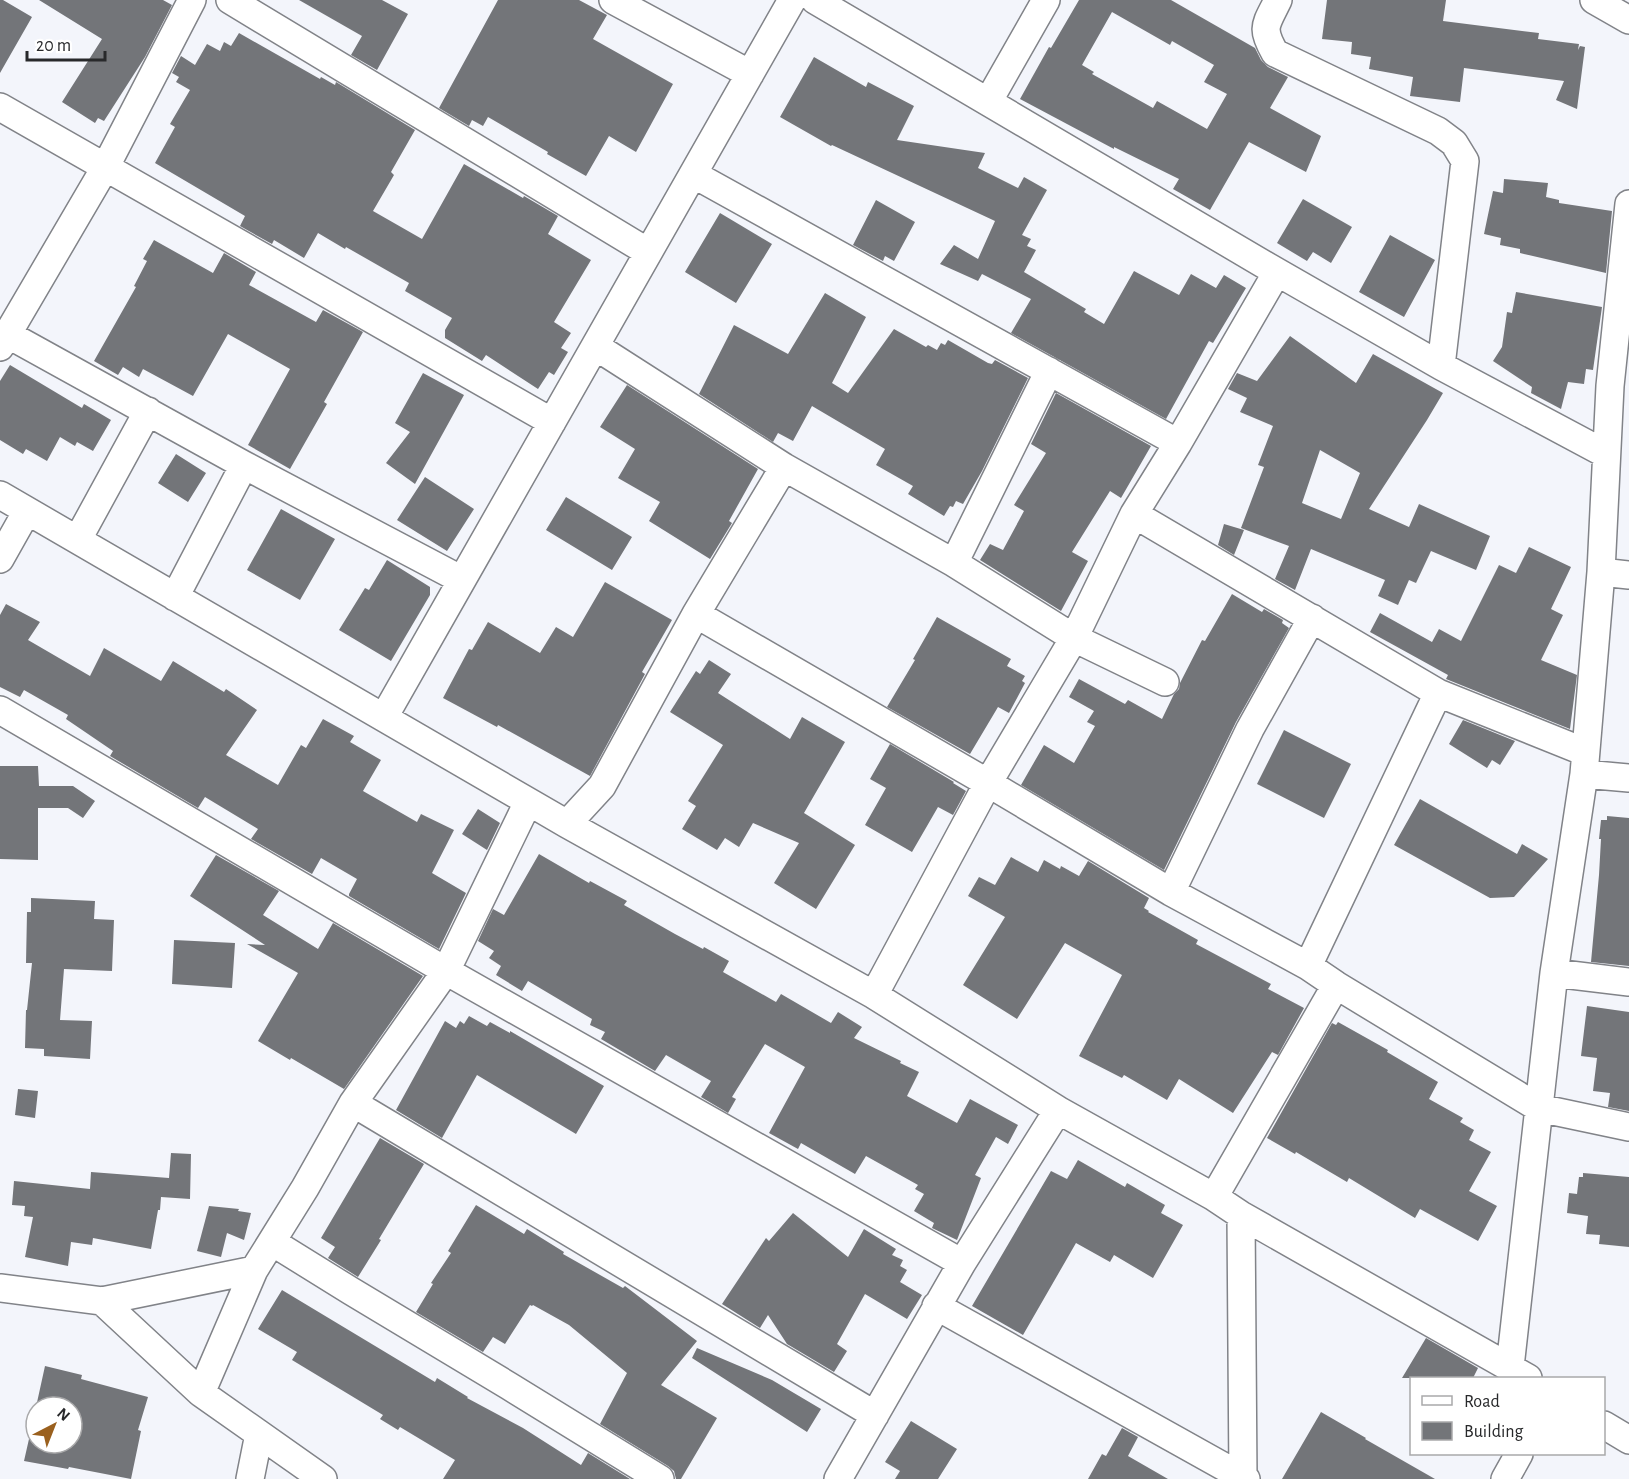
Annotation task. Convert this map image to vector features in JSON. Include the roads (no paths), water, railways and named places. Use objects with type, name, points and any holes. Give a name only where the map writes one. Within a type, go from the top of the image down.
[{"type":"street","points":[[192,0],[106,166],[3,341],[148,411],[244,465],[462,580]]},
{"type":"street","points":[[230,0],[648,252]]},
{"type":"street","points":[[613,0],[750,74]]},
{"type":"street","points":[[384,717],[792,0]]},
{"type":"street","points":[[815,0],[1441,366],[1606,453]]},
{"type":"street","points":[[988,102],[1046,0]]},
{"type":"street","points":[[1278,0],[1266,25],[1266,38],[1275,53],[1438,131],[1454,143],[1465,161],[1441,366]]},
{"type":"street","points":[[1594,0],[1629,20]]},
{"type":"street","points":[[0,107],[552,423]]},
{"type":"street","points":[[693,174],[1178,443]]},
{"type":"street","points":[[0,495],[528,802],[874,995],[1058,1110],[1519,1373],[1539,1108],[1554,973],[1585,763],[1601,572],[1606,453],[1620,387],[1629,204]]},
{"type":"street","points":[[874,995],[988,783],[1074,638],[1134,514],[1277,272]]},
{"type":"street","points":[[595,346],[784,467],[954,563],[1074,638],[1165,682]]},
{"type":"street","points":[[954,563],[1049,371]]},
{"type":"street","points":[[78,539],[148,411]]},
{"type":"street","points":[[175,597],[244,465]]},
{"type":"street","points":[[567,824],[602,786],[696,614],[784,467]]},
{"type":"street","points":[[0,559],[27,510]]},
{"type":"street","points":[[1134,514],[1438,693],[1585,763],[1629,778]]},
{"type":"street","points":[[1601,572],[1629,575]]},
{"type":"street","points":[[696,614],[1171,892],[1308,966],[1539,1108],[1629,1127]]},
{"type":"street","points":[[1171,892],[1250,729],[1312,618]]},
{"type":"street","points":[[1308,966],[1438,693]]},
{"type":"street","points":[[0,710],[446,971],[962,1263]]},
{"type":"street","points":[[201,1393],[255,1270],[353,1104],[446,971],[528,802]]},
{"type":"street","points":[[1554,973],[1629,982]]},
{"type":"street","points":[[1214,1197],[1336,985]]},
{"type":"street","points":[[353,1104],[874,1415]]},
{"type":"street","points":[[838,1479],[936,1306],[1058,1110]]},
{"type":"street","points":[[936,1306],[1244,1478],[1241,1215]]},
{"type":"street","points":[[272,1242],[660,1479]]},
{"type":"street","points":[[0,1287],[102,1301],[255,1270]]},
{"type":"street","points":[[102,1301],[201,1393],[323,1479]]},
{"type":"street","points":[[1605,1426],[1629,1440]]},
{"type":"street","points":[[250,1479],[259,1434]]},
{"type":"street","points":[[1505,1479],[1518,1455]]}]
